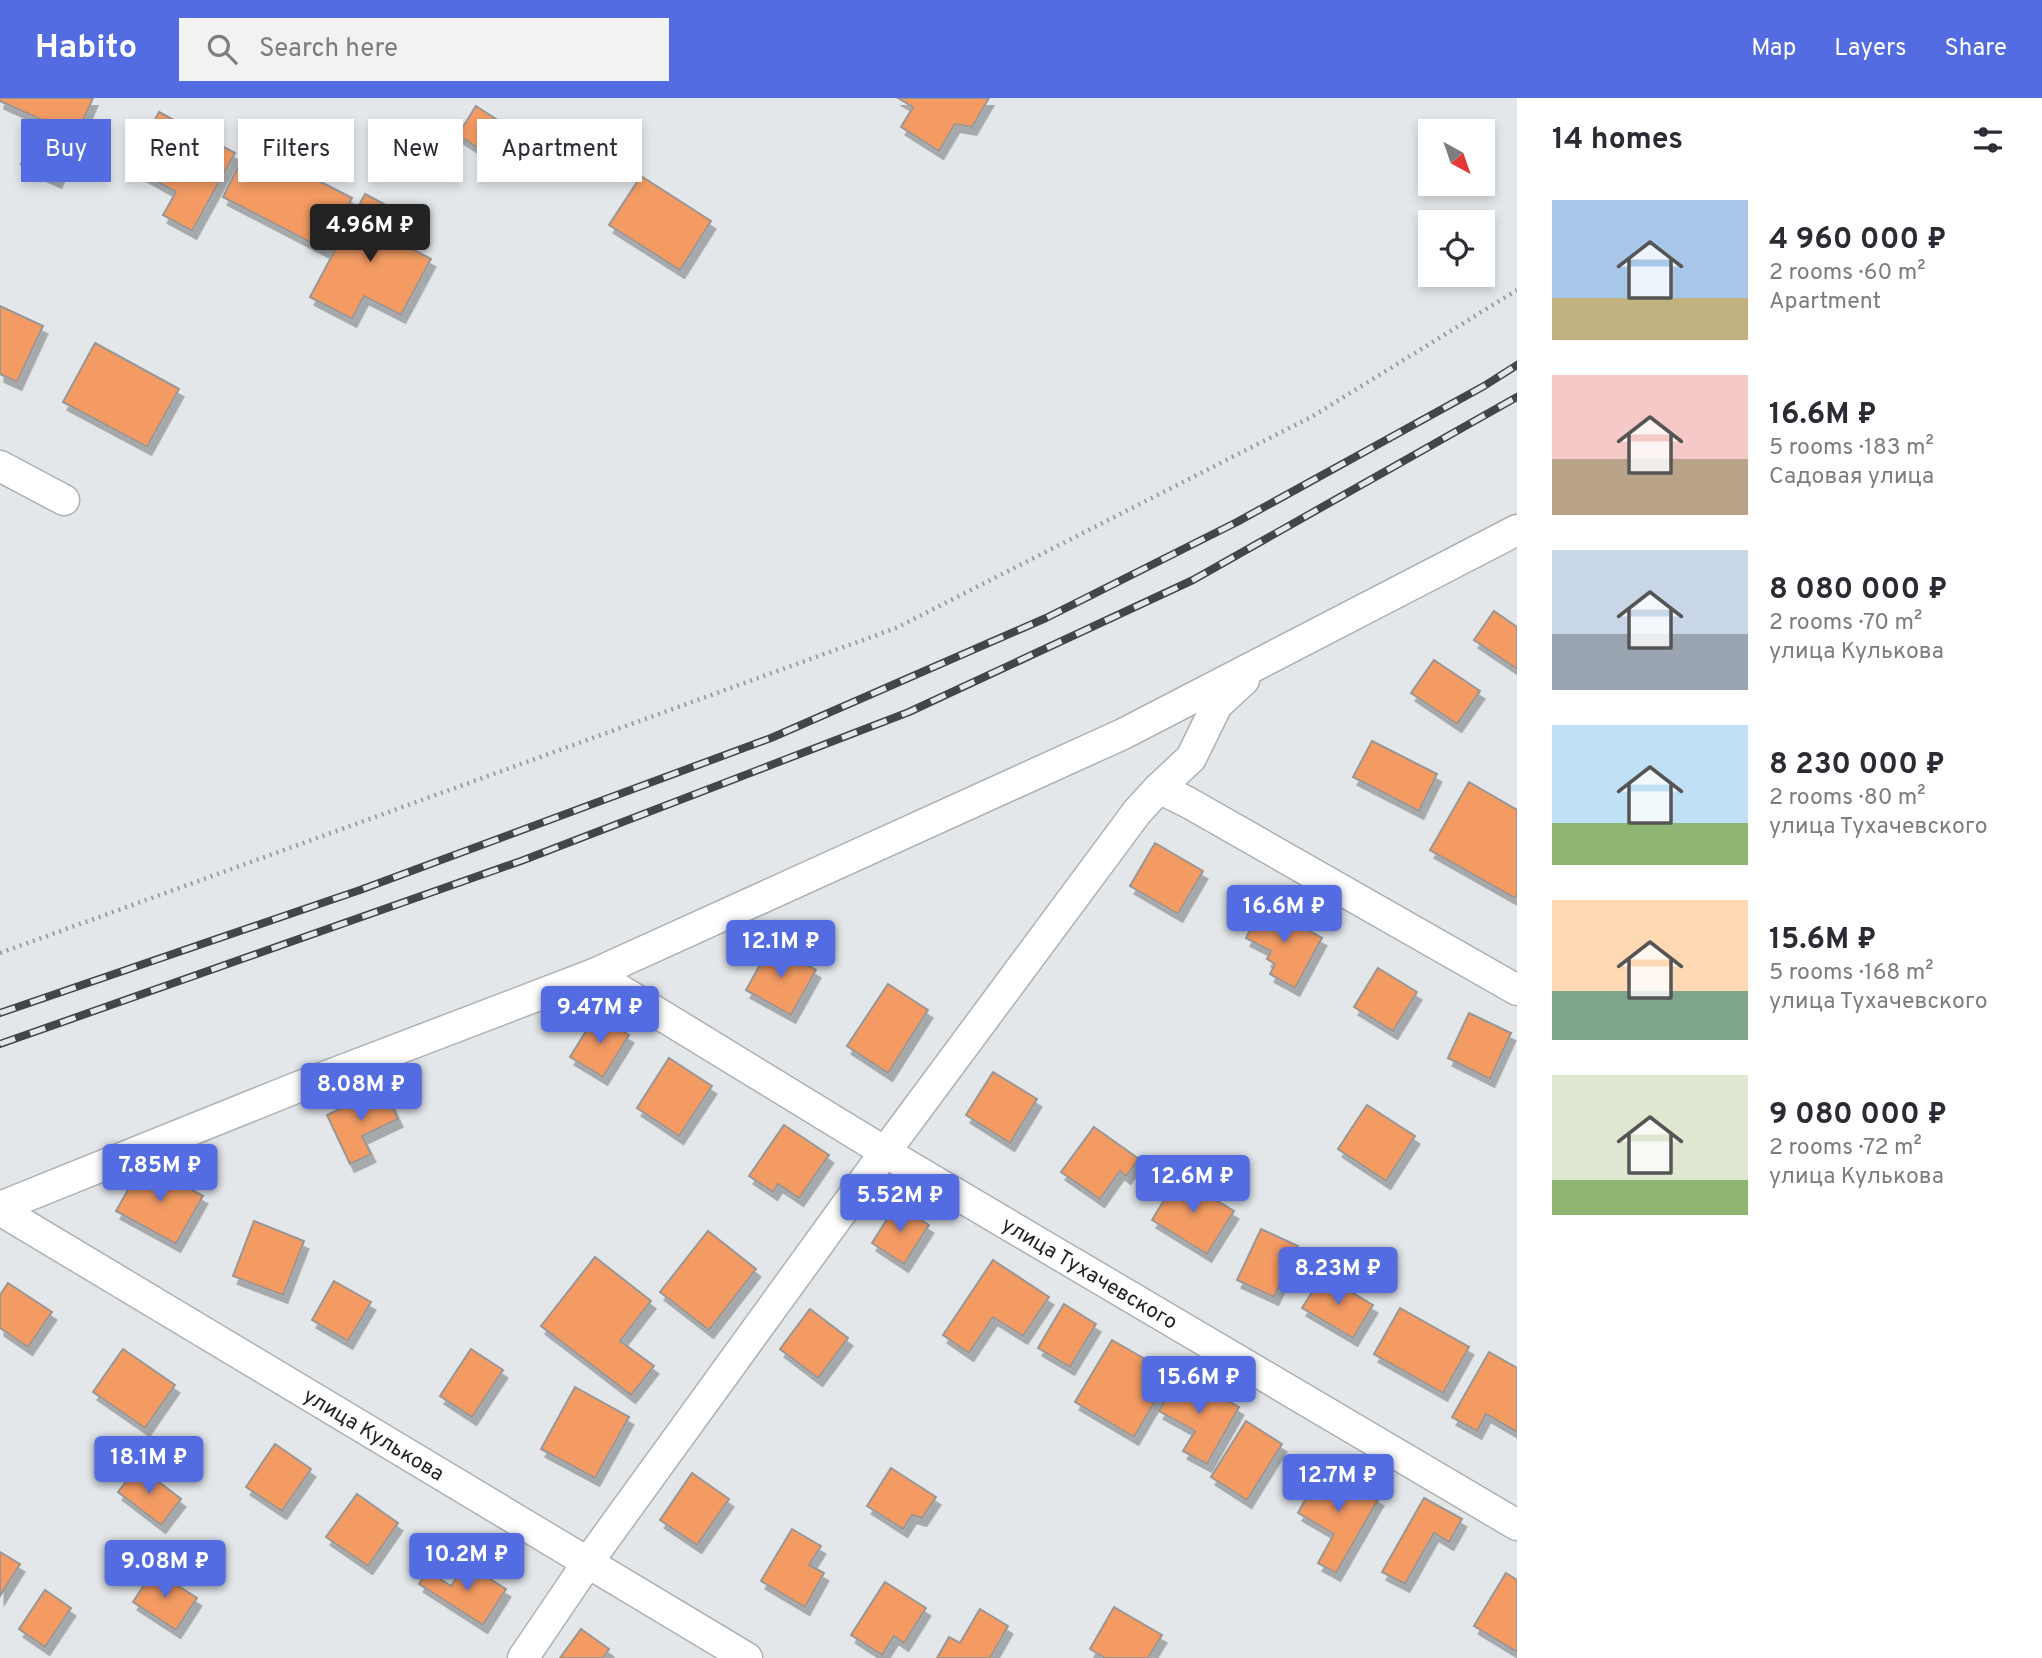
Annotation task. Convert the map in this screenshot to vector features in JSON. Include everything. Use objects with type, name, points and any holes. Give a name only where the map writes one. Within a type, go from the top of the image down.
[{"type":"street","points":[[0,466],[64,500]]},
{"type":"street","points":[[0,1208],[293,1088],[594,974],[1123,734],[1517,530]]},
{"type":"street","points":[[523,1658],[588,1562],[1137,811],[1191,758],[1217,705],[1265,660]]},
{"type":"street","points":[[1159,789],[1189,803],[1517,990]]},
{"type":"street","name":"улица Тухачевского","points":[[594,974],[885,1153],[1517,1525]]},
{"type":"street","name":"улица Кулькова","points":[[0,1208],[747,1658]]},
{"type":"path","points":[[0,953],[896,628],[1314,416],[1517,290]]},
{"type":"building","points":[[0,98],[93,98],[84,119],[40,119],[0,101]]},
{"type":"building","points":[[898,98],[989,98],[972,127],[955,124],[939,151],[901,127],[913,107]]},
{"type":"building","points":[[476,106],[496,119],[477,119],[477,147],[463,138],[463,127]]},
{"type":"building","points":[[159,112],[172,119],[155,119]]},
{"type":"building","points":[[224,147],[235,153],[224,173]]},
{"type":"building","points":[[238,167],[238,182],[321,182],[352,198],[325,250],[223,197]]},
{"type":"building","points":[[642,177],[711,221],[680,270],[609,225],[637,182],[642,182]]},
{"type":"building","points":[[158,182],[219,182],[192,231],[163,215],[176,192]]},
{"type":"building","points":[[365,194],[399,212],[386,235],[431,259],[401,315],[364,296],[352,319],[310,297]]},
{"type":"building","points":[[0,306],[43,326],[17,382],[0,374]]},
{"type":"building","points":[[95,343],[179,389],[147,447],[63,402]]},
{"type":"building","points":[[1494,611],[1517,627],[1517,669],[1474,640]]},
{"type":"building","points":[[1434,660],[1480,691],[1457,724],[1411,693]]},
{"type":"building","points":[[1372,741],[1437,774],[1419,811],[1353,777]]},
{"type":"building","points":[[1469,782],[1517,810],[1515,898],[1430,850]]},
{"type":"building","points":[[1155,843],[1203,871],[1178,914],[1130,886]]},
{"type":"building","points":[[1263,905],[1322,938],[1295,988],[1270,974],[1275,964],[1267,959],[1271,951],[1246,938]]},
{"type":"building","points":[[771,945],[816,970],[791,1015],[746,990]]},
{"type":"building","points":[[1378,968],[1417,992],[1393,1031],[1354,1007]]},
{"type":"building","points":[[888,984],[928,1010],[888,1073],[847,1046]]},
{"type":"building","points":[[1469,1013],[1511,1033],[1490,1079],[1448,1058]]},
{"type":"building","points":[[596,1015],[629,1035],[603,1077],[570,1057]]},
{"type":"building","points":[[669,1058],[712,1086],[679,1136],[637,1108]]},
{"type":"building","points":[[993,1072],[1037,1099],[1010,1143],[966,1115]]},
{"type":"building","points":[[384,1088],[398,1119],[362,1136],[371,1154],[350,1164],[327,1115]]},
{"type":"building","points":[[1367,1105],[1415,1136],[1386,1181],[1338,1149]]},
{"type":"building","points":[[784,1125],[829,1155],[799,1198],[778,1184],[773,1192],[749,1176]]},
{"type":"building","points":[[1094,1127],[1139,1159],[1126,1176],[1120,1171],[1100,1199],[1061,1172]]},
{"type":"building","points":[[143,1163],[203,1196],[176,1244],[116,1211]]},
{"type":"building","points":[[1178,1177],[1234,1211],[1207,1254],[1152,1220]]},
{"type":"building","points":[[896,1205],[929,1225],[904,1264],[872,1243]]},
{"type":"building","points":[[254,1221],[304,1241],[283,1295],[233,1276]]},
{"type":"building","points":[[1261,1229],[1298,1246],[1274,1297],[1237,1280]]},
{"type":"building","points":[[708,1231],[756,1269],[709,1330],[660,1292]]},
{"type":"building","points":[[595,1257],[651,1301],[620,1341],[654,1366],[631,1395],[541,1326]]},
{"type":"building","points":[[993,1260],[1049,1297],[1023,1336],[993,1317],[969,1353],[943,1335]]},
{"type":"building","points":[[1323,1275],[1373,1305],[1353,1338],[1302,1308]]},
{"type":"building","points":[[334,1281],[371,1302],[348,1341],[312,1320]]},
{"type":"building","points":[[8,1283],[52,1312],[28,1347],[0,1328],[0,1295]]},
{"type":"building","points":[[1064,1304],[1096,1324],[1070,1367],[1038,1348]]},
{"type":"building","points":[[1400,1308],[1469,1347],[1443,1393],[1374,1354]]},
{"type":"building","points":[[810,1309],[848,1338],[818,1378],[780,1349]]},
{"type":"building","points":[[1112,1340],[1171,1374],[1134,1437],[1075,1402]]},
{"type":"building","points":[[123,1349],[175,1385],[145,1428],[93,1392]]},
{"type":"building","points":[[471,1349],[503,1370],[472,1417],[440,1396]]},
{"type":"building","points":[[1489,1352],[1517,1368],[1517,1432],[1486,1414],[1477,1431],[1452,1417]]},
{"type":"building","points":[[1180,1373],[1239,1407],[1207,1464],[1183,1451],[1195,1431],[1159,1411]]},
{"type":"building","points":[[575,1387],[629,1417],[595,1478],[541,1449]]},
{"type":"building","points":[[1246,1421],[1282,1444],[1247,1500],[1211,1477]]},
{"type":"building","points":[[275,1444],[311,1469],[282,1511],[246,1487]]},
{"type":"building","points":[[138,1466],[181,1499],[161,1525],[118,1492]]},
{"type":"building","points":[[1323,1467],[1379,1498],[1336,1573],[1318,1563],[1334,1534],[1298,1513]]},
{"type":"building","points":[[891,1468],[936,1497],[922,1518],[912,1515],[903,1529],[867,1506]]},
{"type":"building","points":[[692,1473],[729,1499],[697,1545],[660,1520]]},
{"type":"building","points":[[357,1494],[398,1523],[368,1566],[326,1537]]},
{"type":"building","points":[[1424,1498],[1462,1519],[1449,1542],[1434,1533],[1405,1584],[1382,1572]]},
{"type":"building","points":[[792,1529],[821,1546],[809,1565],[824,1573],[805,1607],[761,1581]]},
{"type":"building","points":[[0,1552],[20,1564],[0,1596]]},
{"type":"building","points":[[466,1564],[506,1589],[483,1625],[419,1584],[427,1571],[451,1586]]},
{"type":"building","points":[[154,1570],[197,1598],[176,1630],[133,1602]]},
{"type":"building","points":[[1506,1573],[1517,1580],[1517,1652],[1474,1626]]},
{"type":"building","points":[[885,1582],[926,1608],[904,1643],[894,1636],[882,1655],[851,1635]]},
{"type":"building","points":[[45,1590],[71,1608],[45,1647],[19,1629]]},
{"type":"building","points":[[1114,1607],[1162,1635],[1148,1658],[1105,1658],[1090,1649]]},
{"type":"building","points":[[980,1609],[1008,1626],[990,1658],[937,1658],[949,1637],[960,1643]]},
{"type":"building","points":[[581,1629],[609,1649],[603,1658],[560,1658]]},
{"type":"railway","points":[[0,1013],[360,890],[771,738],[1046,618],[1237,522],[1484,386],[1517,365]]},
{"type":"railway","points":[[0,1044],[521,861],[909,712],[1193,580],[1517,397]]}]
